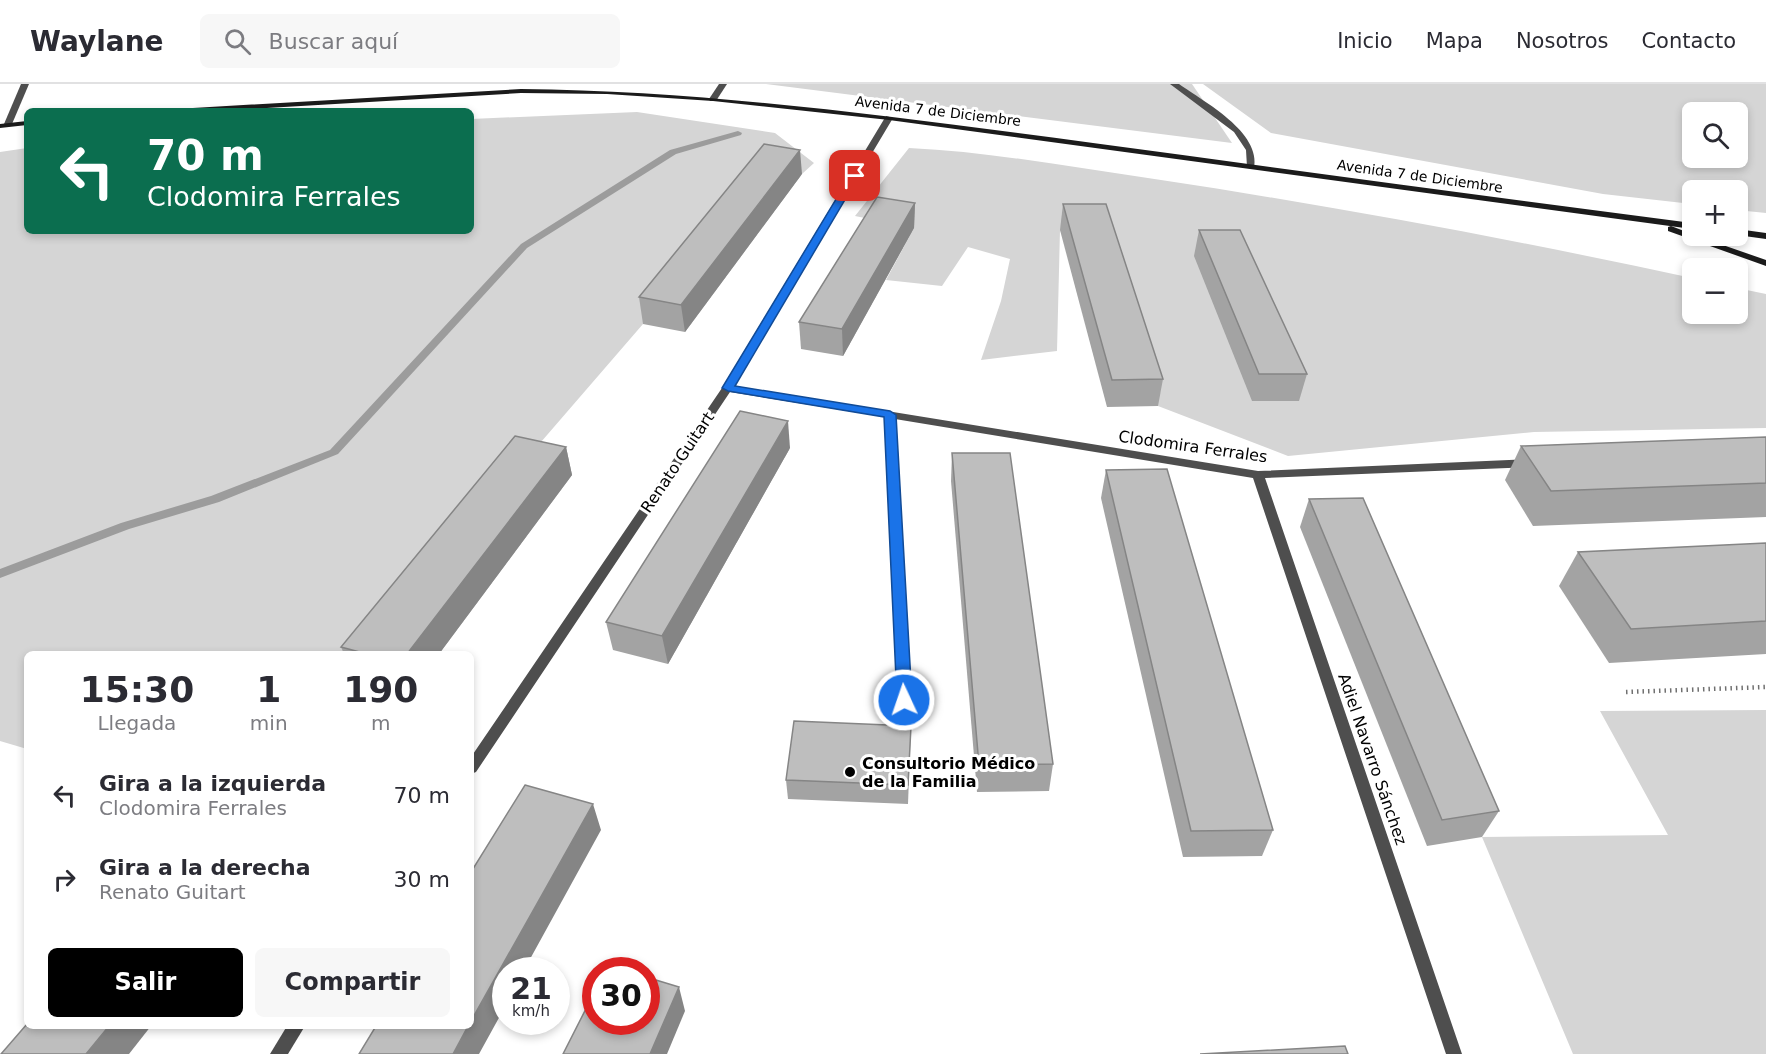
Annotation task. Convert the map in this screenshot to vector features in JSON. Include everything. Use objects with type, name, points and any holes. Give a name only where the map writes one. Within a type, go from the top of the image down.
[{"type":"main road","name":"Avenida 7 de Diciembre","points":[[228,108],[521,91],[607,92],[713,99],[889,118],[1682,225]]},
{"type":"main road","points":[[4,125],[24,123]]},
{"type":"main road","points":[[1647,220],[1766,263]]},
{"type":"main road","points":[[1748,234],[1766,236]]},
{"type":"street","points":[[4,125],[25,84]]},
{"type":"street","points":[[713,99],[723,84]]},
{"type":"street","points":[[1174,84],[1237,130],[1250,150],[1251,167]]},
{"type":"street","name":"Renato Guitart","points":[[474,764],[728,388],[889,118]]},
{"type":"street","name":"Clodomira Ferrales","points":[[728,388],[1258,475],[1541,462]]},
{"type":"street","points":[[890,415],[904,700]]},
{"type":"street","name":"Adiel Navarro Sánchez","points":[[1258,475],[1454,1054]]},
{"type":"street","points":[[278,1054],[295,1029]]},
{"type":"path","points":[[1626,692],[1766,687]]},
{"type":"shaded area","points":[[766,84],[1192,84],[1232,143]]},
{"type":"shaded area","points":[[1203,84],[1766,84],[1766,213],[1748,211],[1748,180],[1682,180],[1682,203],[1603,194],[1271,133]]},
{"type":"shaded area","points":[[637,112],[775,133],[814,163],[802,174],[765,169],[643,324],[522,464],[372,651],[24,651],[24,748],[0,741],[0,152],[24,148],[24,234],[474,234],[474,119]]},
{"type":"shaded area","points":[[909,148],[940,150],[1004,157],[1294,201],[1494,237],[1682,276],[1682,324],[1748,324],[1748,290],[1766,294],[1766,428],[1534,432],[1288,456],[1158,406],[1060,230],[1057,351],[981,360],[1001,301],[1010,259],[968,247],[942,286],[886,280],[914,228],[855,216]]},
{"type":"shaded area","points":[[1766,710],[1766,1054],[1573,1054],[1482,837],[1668,835],[1600,711]]},
{"type":"building","points":[[764,144],[800,150],[681,305],[639,297]]},
{"type":"building","points":[[877,197],[915,203],[842,329],[799,322]]},
{"type":"building","points":[[1063,204],[1106,204],[1163,379],[1112,380]]},
{"type":"building","points":[[1199,230],[1240,230],[1307,374],[1259,374]]},
{"type":"building","points":[[740,411],[788,421],[662,636],[606,622]]},
{"type":"building","points":[[515,436],[566,447],[409,651],[356,651],[341,647]]},
{"type":"building","points":[[1766,437],[1766,483],[1551,491],[1521,446]]},
{"type":"building","points":[[952,453],[1010,453],[1053,764],[979,765]]},
{"type":"building","points":[[1167,469],[1273,830],[1191,831],[1106,470]]},
{"type":"building","points":[[1363,498],[1499,811],[1442,820],[1309,499]]},
{"type":"building","points":[[1766,543],[1766,621],[1631,629],[1578,552]]},
{"type":"building","name":"Consultorio Médico de la Familia","points":[[794,721],[911,726],[908,785],[786,780]]},
{"type":"building","points":[[525,785],[593,804],[507,957],[492,957],[492,984],[474,1016],[474,867]]},
{"type":"building","points":[[660,981],[679,987],[660,1031]]},
{"type":"building","points":[[582,1017],[582,1035],[658,1035],[650,1054],[563,1054]]},
{"type":"building","points":[[24,1027],[107,1029],[86,1054],[1,1054]]},
{"type":"building","points":[[374,1029],[466,1029],[453,1054],[359,1054]]},
{"type":"building","points":[[1345,1046],[1348,1054],[1200,1054]]},
{"type":"waterway","points":[[0,574],[125,526],[215,499],[334,452],[524,246],[673,152],[738,133]]},
{"type":"place","name":"Consultorio Médico de la Familia","points":[[850,772]]},
{"type":"route","points":[[855,176],[728,388],[890,415],[904,700]]}]
